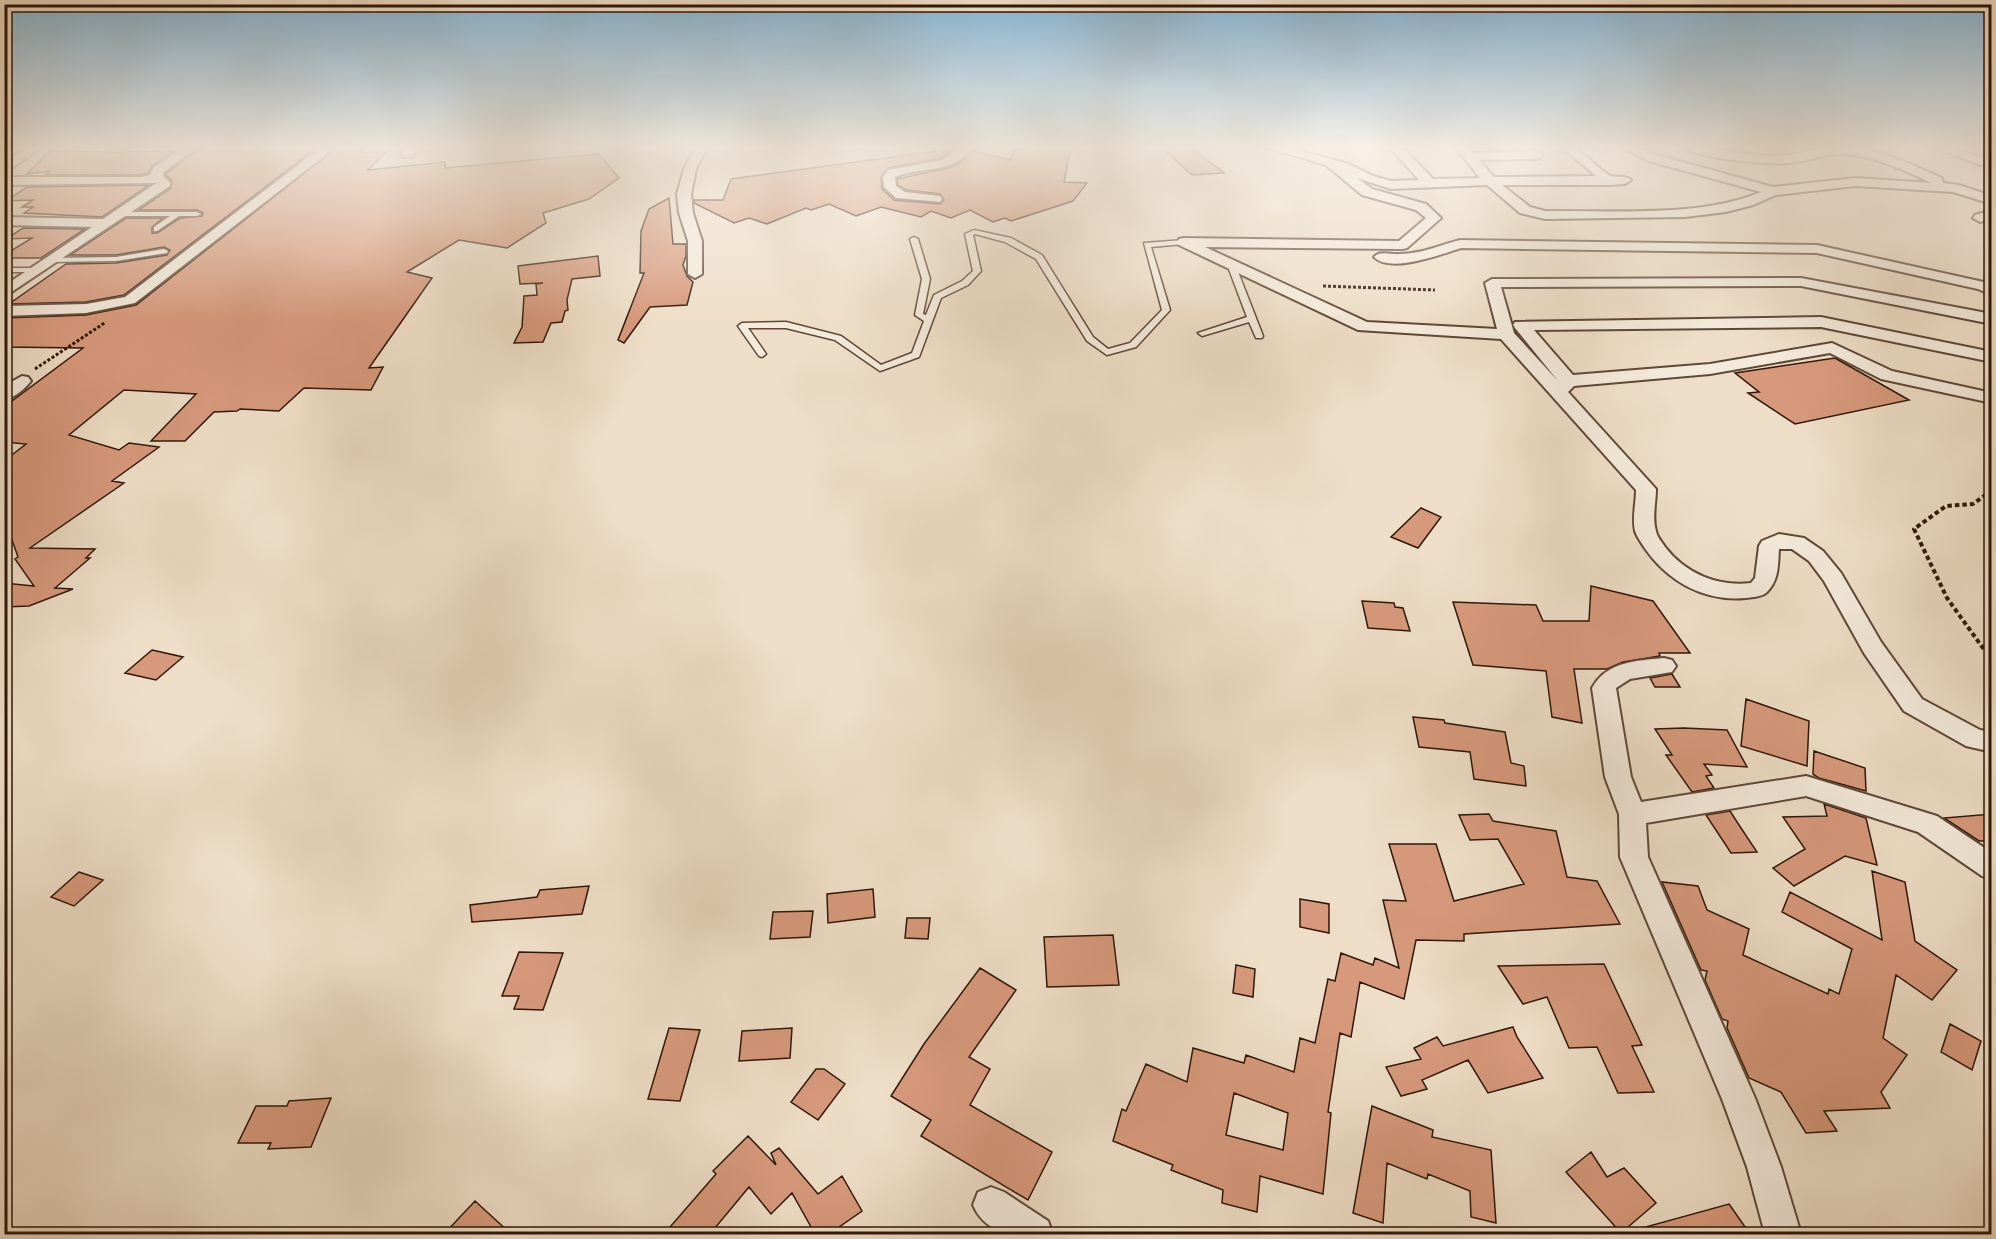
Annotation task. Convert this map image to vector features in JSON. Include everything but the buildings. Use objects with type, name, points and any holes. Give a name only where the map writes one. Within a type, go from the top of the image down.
[{"type":"street","points":[[4,292],[131,204]]},
{"type":"street","points":[[4,310],[95,307],[122,303],[138,295],[254,204]]},
{"type":"street","points":[[685,204],[696,240],[695,274]]},
{"type":"street","points":[[1184,242],[1402,245],[1434,218],[1421,207],[1410,204]]},
{"type":"street","points":[[1518,204],[1525,210],[1545,215],[1685,213],[1741,204]]},
{"type":"street","points":[[4,221],[104,223]]},
{"type":"street","points":[[1184,242],[1364,327],[1506,334]]},
{"type":"street","points":[[1364,245],[1371,256],[1394,260],[1416,258],[1460,244],[1817,249],[1983,286],[1992,291]]},
{"type":"street","points":[[1992,319],[1801,282],[1492,283],[1506,334],[1563,386],[1710,369],[1833,348],[1887,375],[1992,398]]},
{"type":"street","points":[[1992,357],[1821,322],[1521,325],[1563,386],[1646,489],[1645,532],[1661,558],[1681,575],[1702,585],[1727,591],[1758,589],[1766,579],[1769,546],[1779,541],[1797,543],[1816,556],[1833,578],[1872,647],[1912,705],[1975,739],[1992,742]]},
{"type":"street","points":[[4,395],[22,381]]},
{"type":"street","points":[[1664,666],[1626,670],[1605,684],[1618,777],[1632,814],[1634,857],[1738,1098],[1764,1167],[1784,1234]]},
{"type":"street","points":[[1632,814],[1806,786],[1928,824],[1992,868]]},
{"type":"street","points":[[991,1205],[1035,1234]]},
{"type":"lane","points":[[118,214],[197,214]]},
{"type":"lane","points":[[157,229],[177,214]]},
{"type":"lane","points":[[762,354],[742,326],[786,325],[838,338],[880,368],[916,355],[937,297],[964,283],[977,271],[969,234],[974,232],[1008,240],[1039,257],[1090,339],[1107,352],[1133,345],[1166,310],[1147,245],[1184,242]]},
{"type":"lane","points":[[914,239],[926,279],[919,315],[929,320]]},
{"type":"lane","points":[[51,260],[116,259],[164,251]]},
{"type":"lane","points":[[1231,264],[1259,336]]},
{"type":"lane","points":[[4,270],[37,270]]},
{"type":"lane","points":[[1202,333],[1252,318]]},
{"type":"path","points":[[1320,286],[1435,290]]},
{"type":"path","points":[[22,381],[37,367],[101,327],[112,318],[122,303]]},
{"type":"path","points":[[1992,490],[1972,504],[1946,506],[1914,529],[1947,598],[1985,649],[1992,663]]}]
